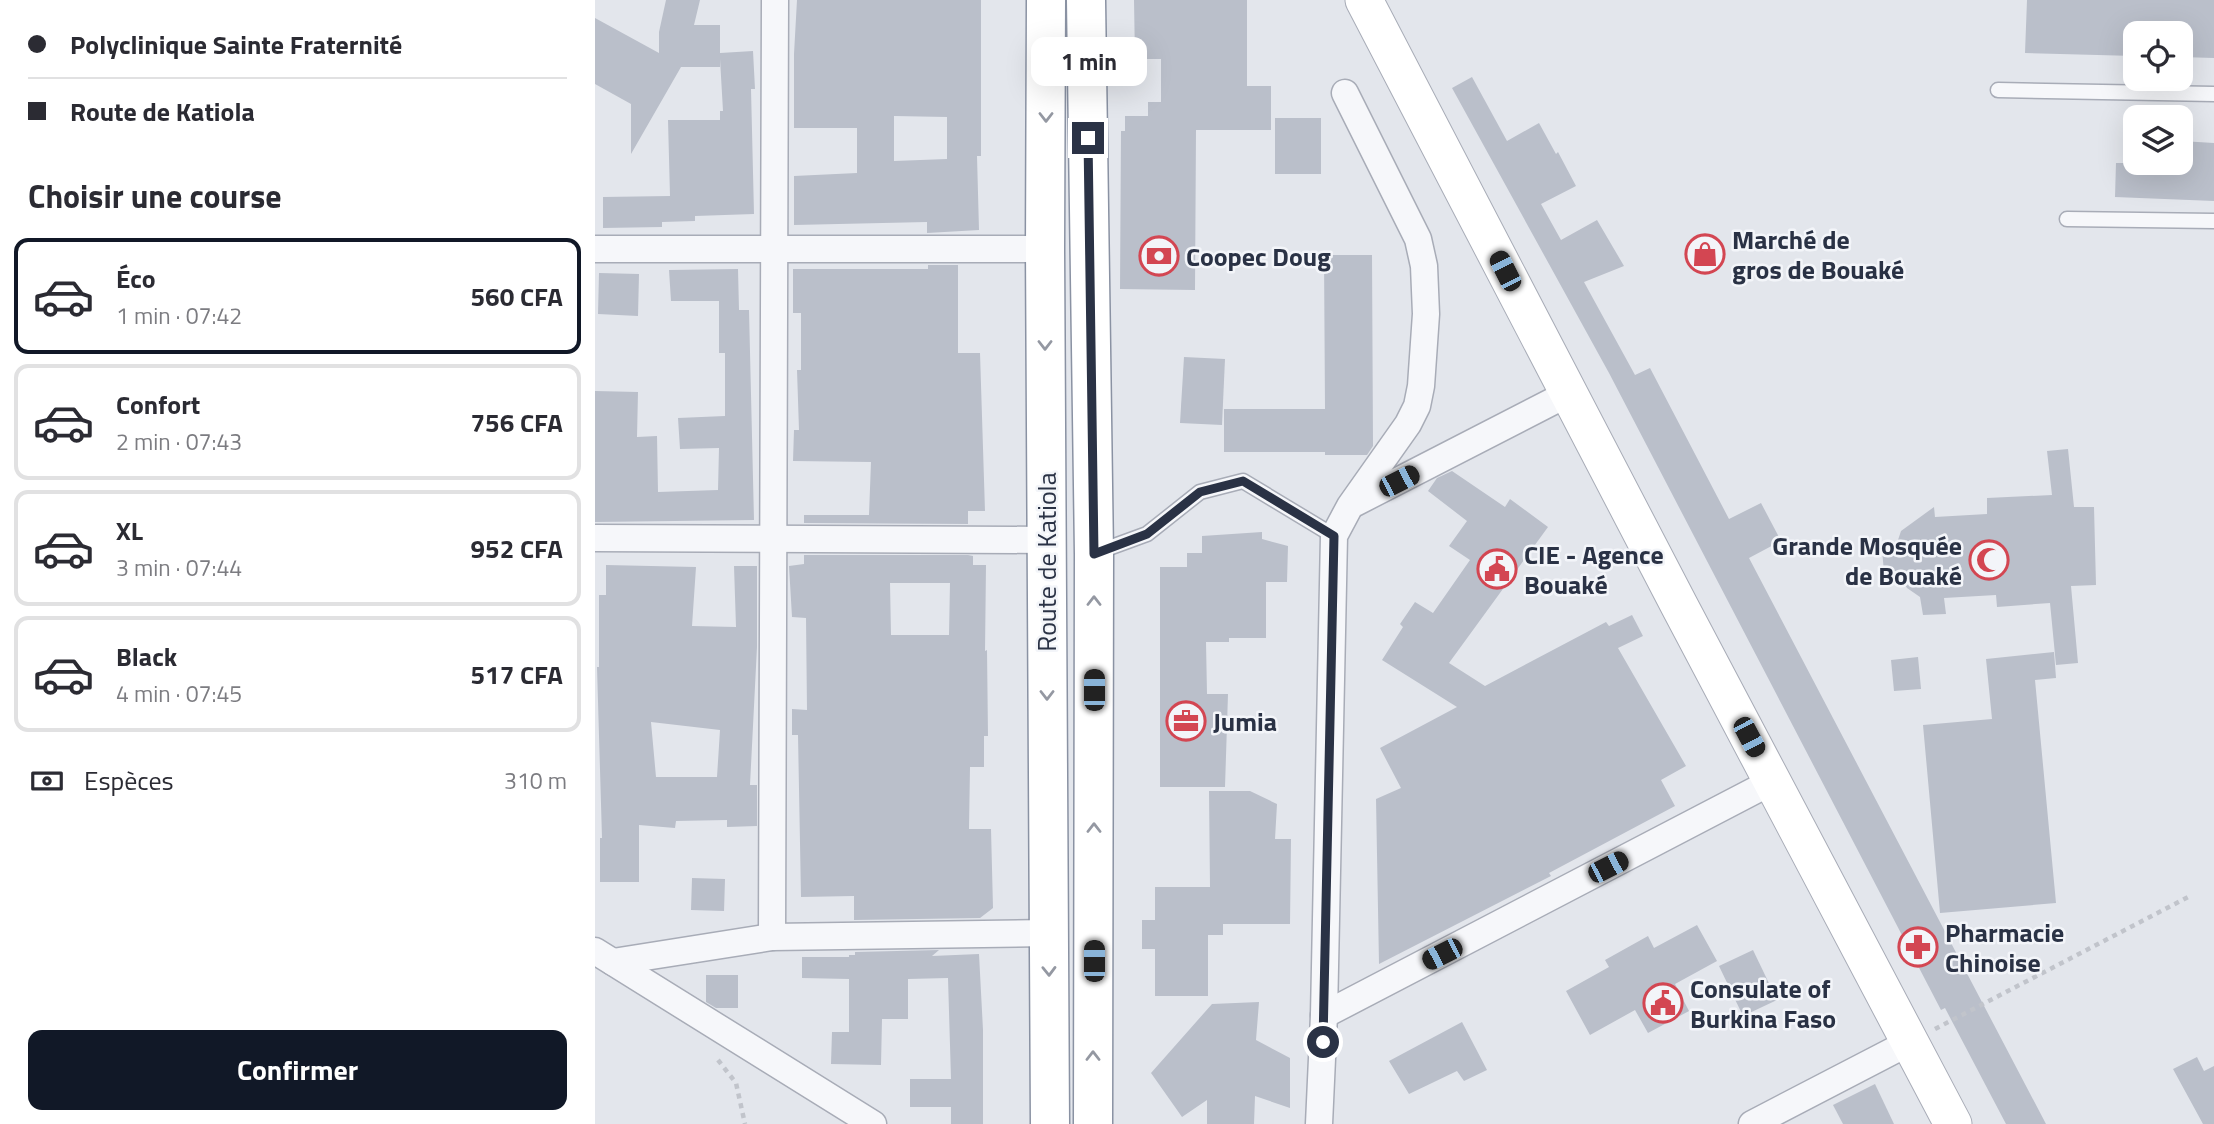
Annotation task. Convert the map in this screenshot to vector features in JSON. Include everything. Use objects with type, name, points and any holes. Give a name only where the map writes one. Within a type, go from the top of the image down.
[{"type":"highway","name":"Route de Katiola","points":[[1046,0],[1050,1124]]},
{"type":"highway","name":"Route de Katiola","points":[[1086,0],[1094,554],[1093,1124]]},
{"type":"main road","points":[[1364,0],[1953,1124]]},
{"type":"street","points":[[772,937],[775,0]]},
{"type":"street","points":[[1319,1124],[1324,1015],[1334,536],[1350,506],[1408,424],[1417,405],[1421,386],[1426,314],[1424,266],[1418,239],[1345,93]]},
{"type":"street","points":[[595,249],[1045,250]]},
{"type":"street","points":[[1350,506],[1569,393]]},
{"type":"street","points":[[595,538],[1046,540]]},
{"type":"street","points":[[1324,1015],[1773,781]]},
{"type":"street","points":[[604,957],[772,937],[1048,933]]},
{"type":"street","points":[[604,957],[873,1124]]},
{"type":"street","points":[[1752,1124],[1910,1042]]},
{"type":"lane","points":[[1998,90],[2214,94]]},
{"type":"lane","points":[[2067,219],[2214,221]]},
{"type":"lane","points":[[1094,554],[1147,534],[1200,492],[1243,481],[1334,536]]},
{"type":"path","points":[[1910,1042],[2192,895]]},
{"type":"path","points":[[713,1054],[736,1083],[745,1124]]},
{"type":"building","points":[[666,0],[700,0],[694,25],[720,25],[720,53],[753,51],[755,89],[751,89],[754,214],[695,216],[695,221],[662,222],[662,227],[603,228],[603,197],[670,196],[668,120],[720,120],[720,111],[723,111],[720,59],[720,67],[681,67],[631,154],[631,104],[595,84],[595,18],[659,53],[659,32]]},
{"type":"building","points":[[797,0],[981,0],[981,156],[977,156],[979,230],[927,233],[927,222],[794,225],[794,176],[857,173],[857,128],[794,128]],"holes":[[[894,116],[947,117],[947,159],[894,161]]]},
{"type":"building","points":[[1134,0],[1247,0],[1247,86],[1271,86],[1271,130],[1196,130],[1195,290],[1120,289],[1121,131],[1125,131],[1125,116],[1148,116],[1148,102],[1161,102],[1161,59],[1135,59]]},
{"type":"building","points":[[2027,0],[2214,0],[2214,58],[2193,57],[2193,21],[2123,21],[2123,56],[2025,53]]},
{"type":"building","points":[[1472,77],[1507,141],[1539,123],[1556,154],[1558,152],[1576,186],[1541,204],[1561,240],[1597,220],[1624,266],[1584,282],[1635,375],[1650,368],[1729,519],[1761,503],[1781,541],[1749,558],[2046,1124],[2006,1124],[1945,1008],[1941,1010],[1609,373],[1452,88]]},
{"type":"building","points":[[1275,118],[1321,118],[1321,174],[1275,174]]},
{"type":"building","points":[[2193,142],[2214,143],[2214,201],[2115,197],[2116,163],[2123,163],[2123,175],[2193,175]]},
{"type":"building","points":[[1324,255],[1372,255],[1373,446],[1367,455],[1325,455],[1325,452],[1224,452],[1224,409],[1325,409]]},
{"type":"building","points":[[928,265],[958,265],[958,353],[980,353],[985,511],[968,511],[968,524],[804,523],[804,515],[869,515],[871,462],[793,461],[794,430],[799,430],[797,370],[801,370],[801,313],[793,313],[793,269],[928,269]]},
{"type":"building","points":[[738,269],[739,310],[749,310],[754,520],[595,522],[595,391],[638,392],[637,437],[657,436],[658,492],[718,490],[719,448],[680,449],[678,418],[725,416],[725,353],[719,353],[719,301],[671,301],[669,270]]},
{"type":"building","points":[[599,273],[639,274],[638,316],[598,314]]},
{"type":"building","points":[[1184,357],[1225,359],[1222,425],[1180,423]]},
{"type":"building","name":"Grande Mosquée de Bouaké","points":[[2068,449],[2074,507],[2094,507],[2096,585],[2071,586],[2078,663],[2056,665],[2050,603],[1997,607],[1996,595],[1944,598],[1946,614],[1923,615],[1920,597],[1907,588],[1896,571],[1884,572],[1882,550],[1895,549],[1901,531],[1934,507],[1935,517],[1987,514],[1987,498],[2052,495],[2047,451]]},
{"type":"building","points":[[1452,471],[1505,507],[1510,499],[1548,527],[1449,663],[1485,686],[1606,622],[1609,626],[1632,615],[1643,636],[1618,648],[1686,766],[1661,780],[1675,806],[1549,873],[1551,876],[1379,964],[1376,799],[1401,788],[1380,748],[1457,707],[1382,660],[1403,627],[1400,624],[1415,602],[1433,613],[1470,560],[1449,546],[1467,521],[1428,491],[1437,478]]},
{"type":"building","points":[[1262,532],[1262,539],[1288,546],[1287,582],[1266,582],[1266,638],[1229,638],[1229,642],[1206,642],[1207,694],[1228,694],[1225,787],[1160,787],[1160,567],[1187,567],[1187,553],[1202,553],[1202,536]]},
{"type":"building","points":[[804,555],[968,555],[973,556],[973,565],[986,565],[988,736],[984,736],[984,767],[970,767],[969,829],[991,829],[993,908],[980,918],[854,920],[854,896],[801,897],[798,735],[792,735],[792,709],[807,710],[806,618],[792,617],[789,566],[804,564]],"holes":[[[890,583],[950,583],[949,635],[891,635]]]},
{"type":"building","points":[[606,565],[696,567],[692,626],[736,627],[734,566],[757,566],[757,647],[750,785],[757,785],[757,826],[727,827],[727,820],[676,821],[675,828],[639,825],[639,882],[600,882],[602,838],[597,667],[599,595],[606,595]],"holes":[[[651,722],[720,730],[717,777],[656,777]]]},
{"type":"building","points":[[2054,652],[2056,678],[2035,680],[2056,903],[1940,913],[1923,725],[1992,719],[1986,659]]},
{"type":"building","points":[[1918,657],[1921,689],[1894,691],[1891,660]]},
{"type":"building","points":[[1209,791],[1250,791],[1277,804],[1275,839],[1291,839],[1290,924],[1223,924],[1223,935],[1208,935],[1208,996],[1155,996],[1155,949],[1142,949],[1142,920],[1155,920],[1155,887],[1210,887]]},
{"type":"building","points":[[692,878],[725,879],[724,911],[691,910]]},
{"type":"building","points":[[1697,925],[1717,961],[1675,984],[1689,1011],[1648,1033],[1635,1010],[1590,1035],[1566,991],[1609,967],[1605,960],[1648,936],[1654,948]]},
{"type":"building","points":[[939,950],[932,956],[979,954],[983,1030],[983,1124],[951,1124],[951,1107],[910,1107],[910,1079],[951,1079],[948,978],[908,979],[908,1019],[882,1019],[881,1065],[831,1064],[832,1032],[849,1032],[849,979],[802,978],[802,957],[849,957],[855,955],[855,952]]},
{"type":"building","points":[[1753,950],[1777,1000],[1743,1016],[1719,966]]},
{"type":"building","points":[[706,975],[738,975],[738,1008],[716,1008],[706,1002]]},
{"type":"building","points":[[1259,1002],[1256,1040],[1290,1058],[1290,1108],[1255,1096],[1254,1124],[1207,1124],[1207,1100],[1182,1117],[1151,1073],[1212,1004]]},
{"type":"building","points":[[1462,1022],[1487,1070],[1464,1081],[1457,1071],[1409,1094],[1389,1061]]},
{"type":"building","points":[[2197,1057],[2204,1071],[2214,1066],[2214,1124],[2203,1124],[2173,1069]]},
{"type":"building","points":[[1875,1084],[1894,1124],[1843,1124],[1833,1105]]},
{"type":"place","name":"Marché de gros de Bouaké","points":[[1705,254]]},
{"type":"place","name":"Coopec Doug","points":[[1159,256]]},
{"type":"place","name":"Grande Mosquée de Bouaké","points":[[1989,560]]},
{"type":"place","name":"CIE - Agence Bouaké","points":[[1497,569]]},
{"type":"place","name":"Jumia","points":[[1186,721]]},
{"type":"place","name":"Pharmacie Chinoise","points":[[1918,947]]},
{"type":"place","name":"Consulate of Burkina Faso","points":[[1663,1003]]},
{"type":"route","points":[[1088,138],[1094,554],[1147,534],[1200,492],[1243,481],[1334,536],[1323,1042]]}]
